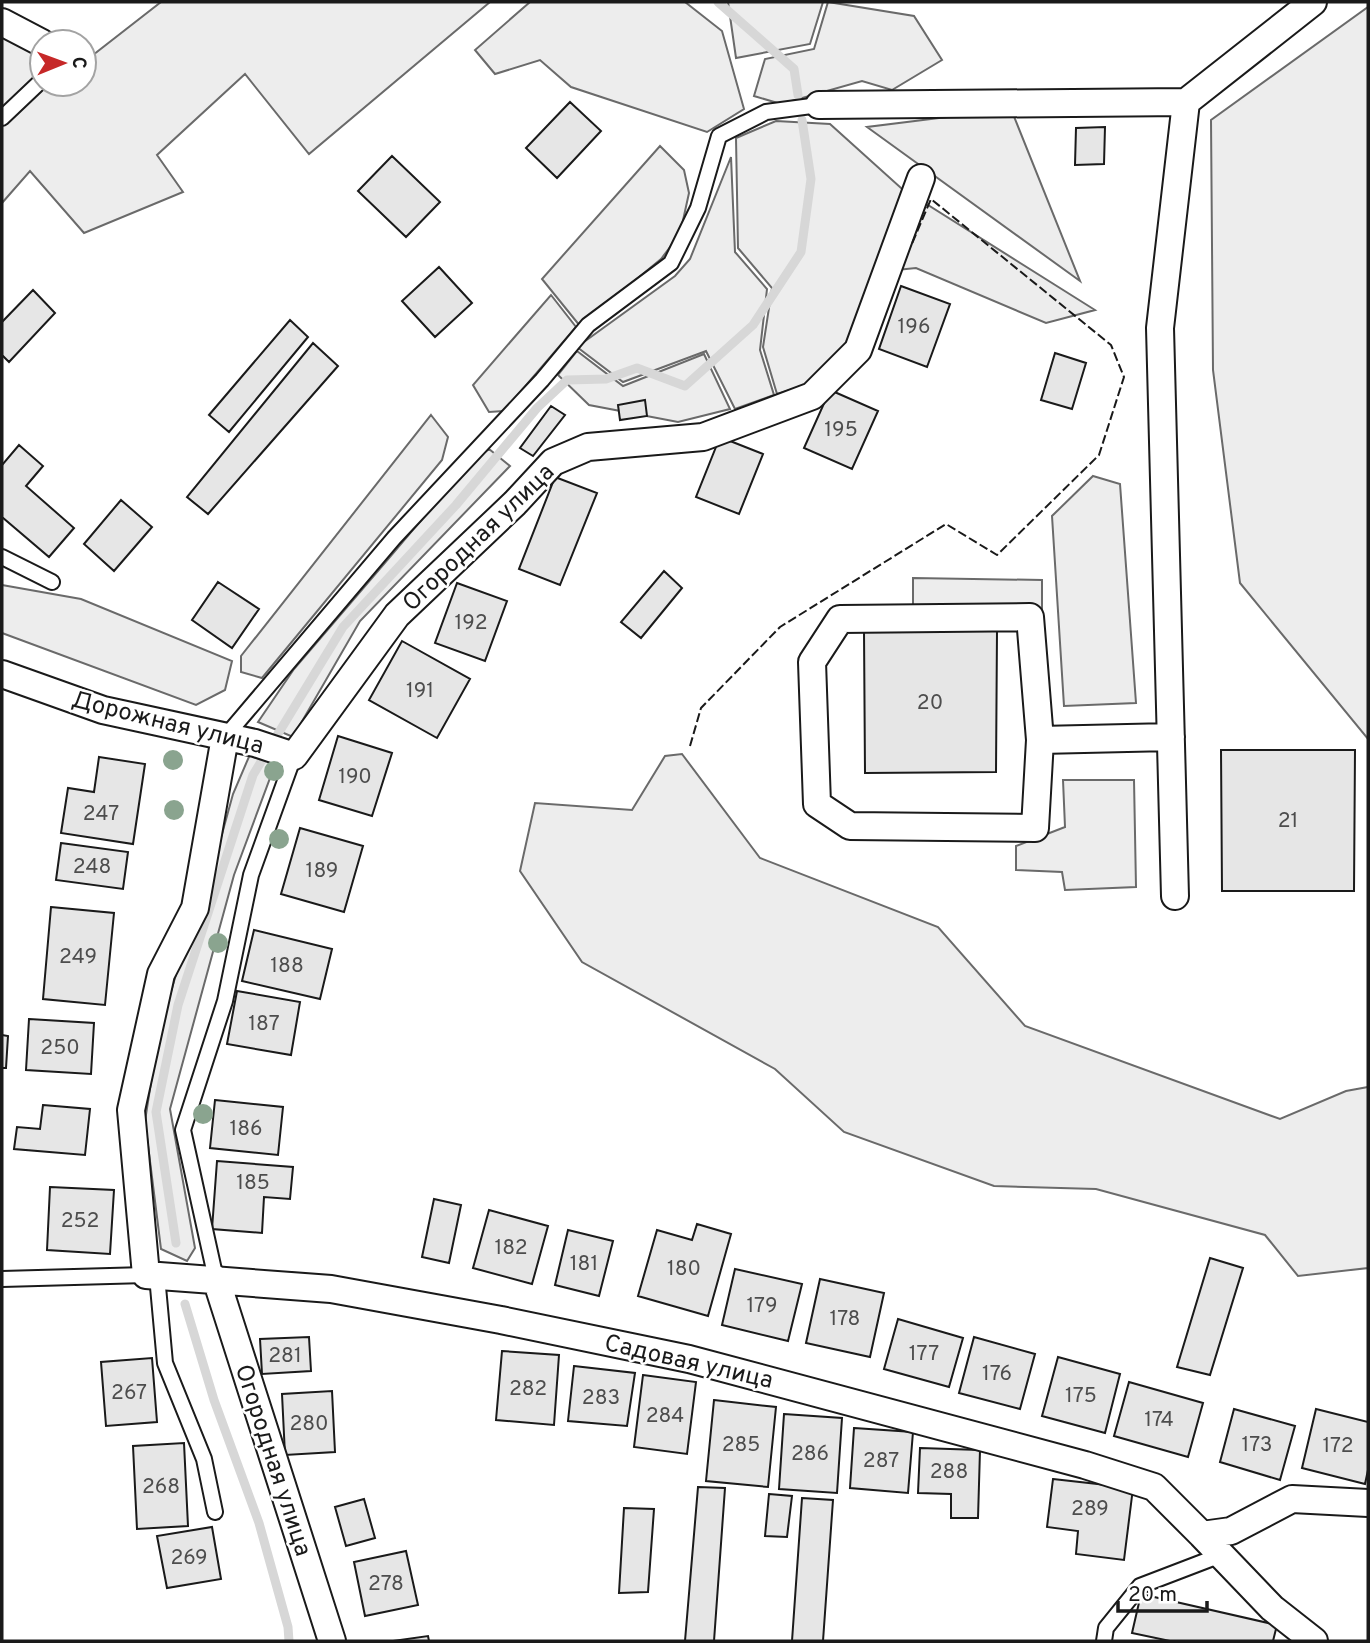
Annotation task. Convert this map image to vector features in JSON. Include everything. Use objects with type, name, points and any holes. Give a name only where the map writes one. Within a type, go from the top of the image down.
[{"type":"street","points":[[819,105],[1186,102],[1313,2]]},
{"type":"street","points":[[2,22],[28,36]]},
{"type":"street","points":[[1175,896],[1160,328],[1186,102]]},
{"type":"street","name":"Огородная улица","points":[[276,750],[397,615],[516,503],[553,462],[588,447],[703,437],[812,396],[858,350],[921,178]]},
{"type":"street","points":[[1030,617],[1040,740],[1035,828],[850,826],[817,804],[812,662],[840,620],[1030,617]]},
{"type":"street","name":"Дорожная улица","points":[[2,674],[103,710],[276,750]]},
{"type":"street","points":[[152,1276],[131,1110],[162,974],[195,908],[225,737]]},
{"type":"street","points":[[1040,740],[1171,737]]},
{"type":"street","name":"Садовая улица","points":[[152,1276],[331,1289],[690,1359],[1085,1465],[1154,1487],[1272,1608],[1314,1641]]},
{"type":"street","name":"Огородная улица","points":[[216,1279],[332,1641]]},
{"type":"street","points":[[1202,1535],[1231,1531],[1292,1499],[1368,1503]]},
{"type":"lane","points":[[2,118],[28,93]]},
{"type":"lane","points":[[225,737],[394,538],[542,380],[588,325],[671,263],[698,208],[719,136],[766,112],[819,105]]},
{"type":"lane","points":[[2,557],[52,582]]},
{"type":"lane","points":[[216,1279],[183,1130],[225,1001],[276,750]]},
{"type":"lane","points":[[2,1279],[152,1276],[165,1363],[204,1460],[215,1512]]},
{"type":"lane","points":[[1104,1641],[1107,1628],[1140,1586],[1221,1555]]},
{"type":"shaded area","points":[[161,2],[490,2],[309,154],[245,74],[157,155],[183,192],[84,233],[30,171],[2,203],[2,29],[28,41],[28,98],[98,98],[98,51]]},
{"type":"shaded area","points":[[530,2],[685,2],[722,31],[744,109],[707,132],[571,87],[540,60],[495,74],[475,50]]},
{"type":"shaded area","points":[[728,2],[823,2],[810,44],[736,58]]},
{"type":"shaded area","points":[[828,2],[914,16],[942,60],[892,90],[862,81],[781,104],[754,96],[765,59],[814,49]]},
{"type":"shaded area","points":[[1368,7],[1368,739],[1240,583],[1213,370],[1211,120]]},
{"type":"shaded area","points":[[1011,109],[1080,281],[867,127]]},
{"type":"shaded area","points":[[776,121],[830,124],[901,188],[1095,310],[1046,323],[916,268],[877,272],[852,344],[813,383],[777,394],[763,347],[772,288],[738,248],[736,138]]},
{"type":"shaded area","points":[[660,146],[684,170],[689,193],[680,234],[661,259],[580,326],[542,279]]},
{"type":"shaded area","points":[[731,157],[735,252],[767,289],[760,350],[774,395],[735,409],[706,351],[623,382],[577,347],[675,276],[690,259]]},
{"type":"shaded area","points":[[551,295],[576,327],[504,411],[489,412],[473,385]]},
{"type":"shaded area","points":[[577,351],[623,386],[704,354],[730,409],[678,422],[589,405],[558,375]]},
{"type":"shaded area","points":[[431,415],[448,437],[442,460],[262,678],[241,672],[241,656]]},
{"type":"shaded area","points":[[489,449],[510,466],[360,621],[293,737],[258,722],[294,669],[468,465]]},
{"type":"shaded area","points":[[1093,476],[1120,484],[1136,703],[1064,706],[1052,516]]},
{"type":"shaded area","points":[[913,578],[1042,580],[1042,609],[913,608]]},
{"type":"shaded area","points":[[2,585],[81,599],[232,661],[225,690],[196,705],[2,633]]},
{"type":"shaded area","points":[[251,752],[276,762],[234,875],[170,1109],[195,1248],[187,1261],[161,1249],[145,1121],[158,1037],[181,957],[205,896],[233,794]]},
{"type":"shaded area","points":[[682,754],[760,858],[938,927],[1025,1026],[1280,1119],[1346,1091],[1368,1087],[1368,1268],[1298,1276],[1265,1235],[1096,1189],[994,1186],[844,1132],[775,1069],[582,962],[520,871],[535,803],[632,810],[665,756]]},
{"type":"shaded area","points":[[1063,780],[1134,780],[1136,887],[1065,890],[1062,872],[1016,870],[1016,846],[1065,827]]},
{"type":"building","points":[[570,102],[601,131],[557,178],[526,148]]},
{"type":"building","points":[[1105,127],[1104,164],[1075,165],[1076,128]]},
{"type":"building","points":[[392,156],[440,202],[406,237],[358,191]]},
{"type":"building","points":[[439,267],[472,303],[435,337],[402,301]]},
{"type":"building","points":[[901,286],[950,304],[927,367],[879,349]]},
{"type":"building","points":[[33,290],[55,313],[9,362],[2,355],[2,322]]},
{"type":"building","points":[[290,320],[308,337],[229,432],[209,415]]},
{"type":"building","points":[[313,343],[338,366],[208,514],[187,497]]},
{"type":"building","points":[[1055,353],[1086,363],[1072,409],[1041,400]]},
{"type":"building","points":[[830,390],[878,411],[852,469],[804,448]]},
{"type":"building","points":[[645,400],[647,416],[620,420],[618,405]]},
{"type":"building","points":[[551,406],[565,415],[533,456],[520,448]]},
{"type":"building","points":[[720,437],[763,454],[739,514],[696,497]]},
{"type":"building","points":[[19,445],[43,466],[26,486],[74,528],[49,557],[2,517],[2,465]]},
{"type":"building","points":[[555,477],[597,493],[560,585],[519,569]]},
{"type":"building","points":[[121,500],[152,527],[114,571],[84,544]]},
{"type":"building","points":[[664,571],[682,588],[641,638],[621,622]]},
{"type":"building","points":[[218,582],[259,609],[232,648],[192,620]]},
{"type":"building","points":[[457,583],[507,601],[485,661],[435,643]]},
{"type":"building","points":[[864,631],[997,631],[996,772],[865,773]]},
{"type":"building","points":[[402,641],[470,679],[437,738],[369,700]]},
{"type":"building","points":[[338,736],[392,753],[372,816],[319,800]]},
{"type":"building","points":[[1221,750],[1355,750],[1354,891],[1222,891]]},
{"type":"building","points":[[99,757],[145,764],[133,844],[61,833],[68,788],[94,792]]},
{"type":"building","points":[[300,828],[363,846],[344,912],[281,894]]},
{"type":"building","points":[[61,843],[128,852],[123,889],[56,880]]},
{"type":"building","points":[[51,907],[114,913],[105,1005],[43,999]]},
{"type":"building","points":[[254,930],[332,949],[320,999],[242,981]]},
{"type":"building","points":[[237,991],[300,1002],[291,1055],[227,1044]]},
{"type":"building","points":[[29,1019],[94,1023],[91,1074],[26,1070]]},
{"type":"building","points":[[2,1035],[8,1036],[6,1068],[2,1068]]},
{"type":"building","points":[[215,1100],[283,1107],[278,1155],[210,1148]]},
{"type":"building","points":[[43,1105],[90,1109],[85,1155],[14,1149],[17,1127],[40,1129]]},
{"type":"building","points":[[217,1161],[293,1167],[290,1199],[264,1197],[262,1233],[212,1229]]},
{"type":"building","points":[[50,1187],[114,1190],[110,1254],[47,1250]]},
{"type":"building","points":[[434,1199],[461,1205],[449,1263],[422,1257]]},
{"type":"building","points":[[489,1210],[548,1226],[532,1284],[473,1268]]},
{"type":"building","points":[[697,1224],[731,1234],[708,1316],[638,1296],[657,1230],[692,1240]]},
{"type":"building","points":[[568,1230],[613,1241],[599,1296],[555,1285]]},
{"type":"building","points":[[1210,1258],[1243,1268],[1210,1375],[1177,1367]]},
{"type":"building","points":[[735,1269],[802,1284],[788,1341],[722,1325]]},
{"type":"building","points":[[820,1279],[884,1293],[870,1357],[806,1343]]},
{"type":"building","points":[[898,1319],[963,1338],[949,1387],[884,1369]]},
{"type":"building","points":[[309,1337],[311,1371],[262,1374],[260,1339]]},
{"type":"building","points":[[974,1337],[1035,1354],[1020,1409],[959,1393]]},
{"type":"building","points":[[502,1351],[559,1355],[554,1425],[496,1420]]},
{"type":"building","points":[[1058,1357],[1120,1374],[1105,1433],[1042,1416]]},
{"type":"building","points":[[152,1358],[157,1422],[106,1426],[101,1362]]},
{"type":"building","points":[[574,1366],[635,1373],[627,1426],[568,1421]]},
{"type":"building","points":[[643,1375],[696,1382],[687,1454],[634,1447]]},
{"type":"building","points":[[1129,1382],[1203,1403],[1188,1457],[1114,1436]]},
{"type":"building","points":[[332,1391],[335,1452],[285,1455],[282,1394]]},
{"type":"building","points":[[714,1400],[776,1407],[768,1487],[706,1481]]},
{"type":"building","points":[[1234,1409],[1295,1426],[1280,1480],[1220,1462]]},
{"type":"building","points":[[1316,1409],[1368,1422],[1368,1470],[1365,1484],[1302,1468]]},
{"type":"building","points":[[784,1414],[842,1418],[837,1493],[779,1489]]},
{"type":"building","points":[[854,1428],[913,1432],[908,1493],[850,1488]]},
{"type":"building","points":[[184,1443],[188,1526],[137,1529],[133,1446]]},
{"type":"building","points":[[920,1448],[980,1450],[978,1518],[951,1518],[951,1494],[918,1493]]},
{"type":"building","points":[[1053,1479],[1133,1488],[1124,1560],[1076,1554],[1078,1531],[1047,1527]]},
{"type":"building","points":[[698,1487],[725,1488],[714,1641],[685,1641]]},
{"type":"building","points":[[769,1494],[792,1496],[787,1537],[765,1536]]},
{"type":"building","points":[[802,1498],[833,1500],[823,1641],[792,1641]]},
{"type":"building","points":[[364,1499],[375,1538],[346,1546],[335,1507]]},
{"type":"building","points":[[624,1508],[654,1509],[648,1592],[619,1593]]},
{"type":"building","points":[[212,1527],[221,1579],[167,1588],[157,1536]]},
{"type":"building","points":[[406,1551],[418,1605],[365,1616],[354,1562]]},
{"type":"building","points":[[1141,1594],[1277,1625],[1273,1641],[1170,1641],[1132,1633]]},
{"type":"building","points":[[428,1636],[429,1641],[393,1641]]},
{"type":"waterway","points":[[718,2],[794,69],[798,95]]},
{"type":"waterway","points":[[176,1243],[156,1112],[178,1005],[253,775],[343,627],[456,505],[537,408],[567,380],[606,379],[637,368],[685,386],[753,325],[801,252],[811,179],[802,120]]},
{"type":"waterway","points":[[185,1304],[214,1400],[259,1523],[288,1627],[289,1641]]},
{"type":"fence","points":[[690,746],[701,708],[780,627],[946,524],[997,555],[1099,455],[1124,377],[1111,345],[931,199],[911,246]]}]
